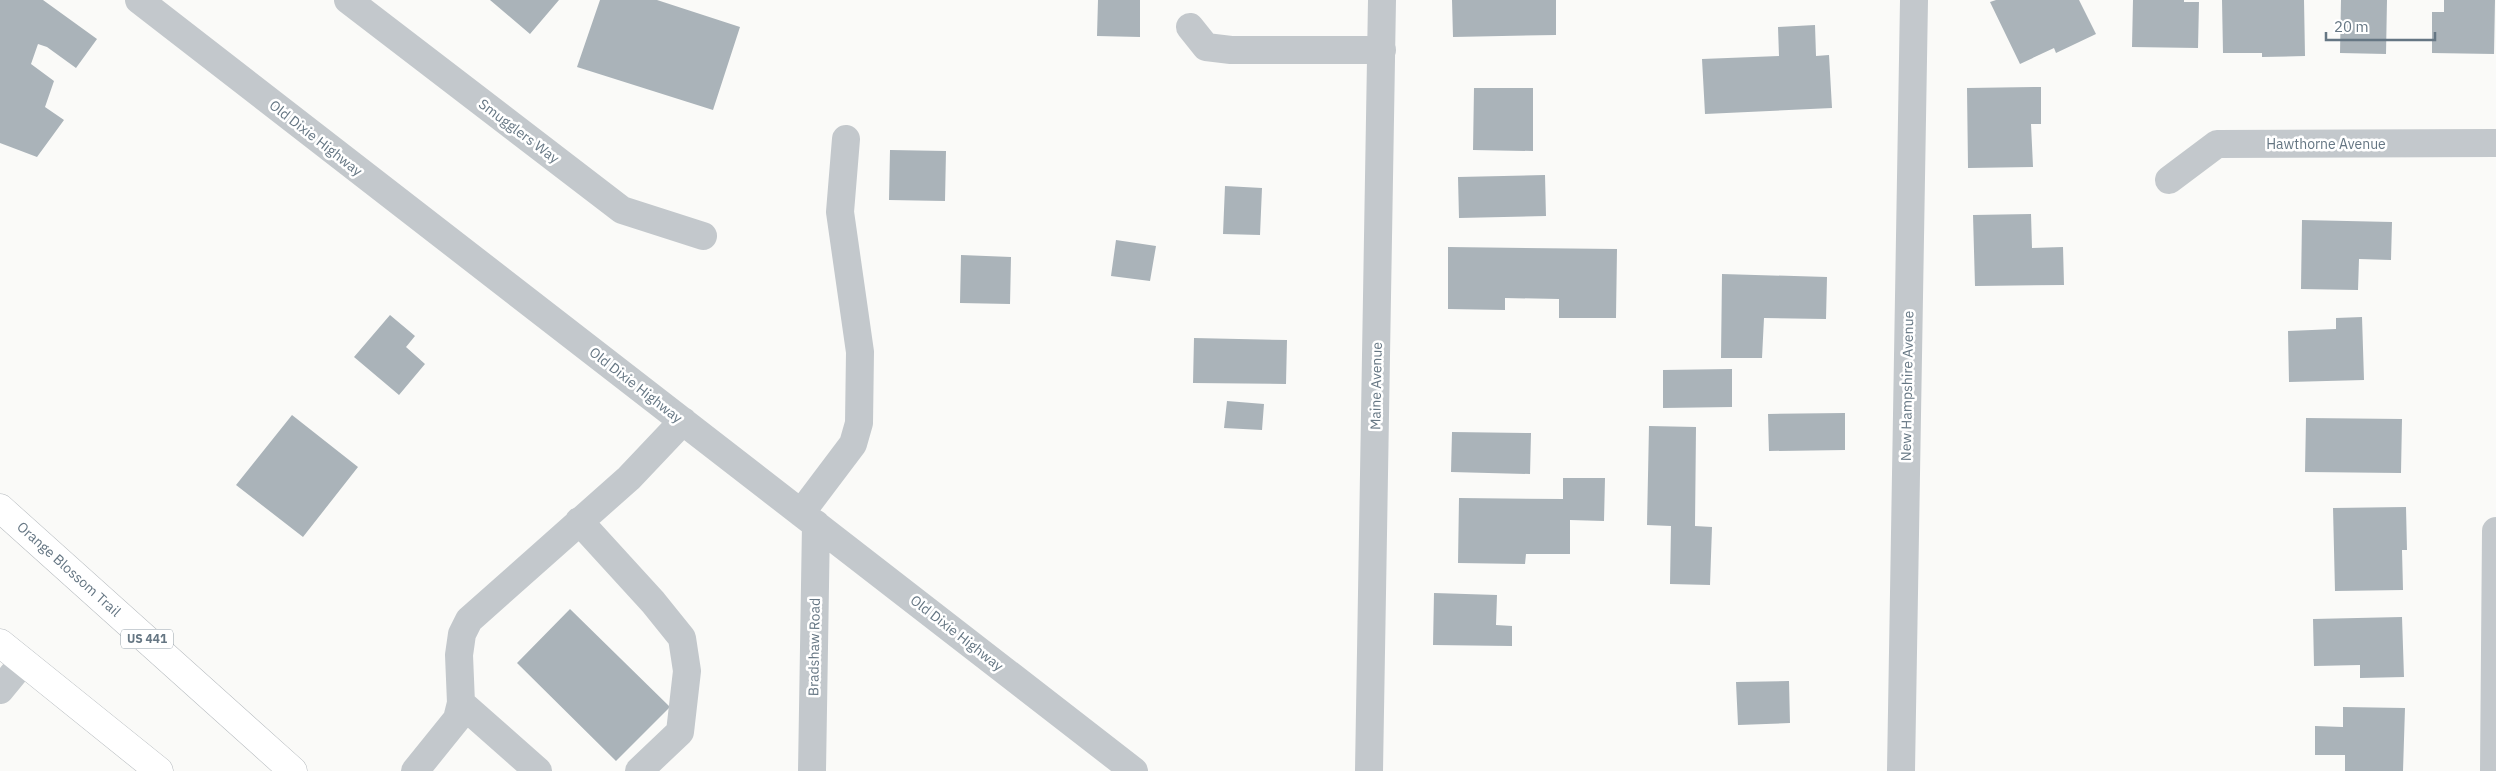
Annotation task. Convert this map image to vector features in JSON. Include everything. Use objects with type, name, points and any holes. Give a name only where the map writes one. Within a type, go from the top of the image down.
[{"type":"main road","name":"Orange Blossom Trail","points":[[0,508],[293,771]]},
{"type":"main road","points":[[0,643],[159,771]]},
{"type":"street","name":"Old Dixie Highway","points":[[139,0],[1134,771]]},
{"type":"street","name":"Smugglers Way","points":[[348,0],[622,210],[703,236]]},
{"type":"street","name":"Maine Avenue","points":[[1369,771],[1382,0]]},
{"type":"street","name":"New Hampshire Avenue","points":[[1900,771],[1914,0]]},
{"type":"street","points":[[1190,27],[1206,47],[1231,50],[1382,50]]},
{"type":"street","points":[[808,518],[853,444],[859,422],[860,352],[840,212],[846,139]]},
{"type":"street","name":"Hawthorne Avenue","points":[[2169,180],[2217,144],[2496,144]]},
{"type":"street","points":[[415,771],[457,719],[461,703],[459,655],[462,634],[469,620],[629,478],[683,421]]},
{"type":"street","name":"Bradshaw Road","points":[[808,518],[812,771]]},
{"type":"street","points":[[579,521],[653,602],[682,638],[687,671],[680,732],[639,771]]},
{"type":"street","points":[[2494,771],[2496,531]]},
{"type":"street","points":[[0,690],[23,662]]},
{"type":"street","points":[[461,703],[538,771]]},
{"type":"building","points":[[0,0],[43,0],[97,39],[76,68],[47,47],[38,44],[31,64],[54,81],[45,107],[64,120],[37,157],[0,143]]},
{"type":"building","points":[[490,0],[559,0],[530,34]]},
{"type":"building","points":[[600,0],[657,0],[740,27],[713,110],[577,67]]},
{"type":"building","points":[[1098,0],[1140,0],[1140,37],[1097,36]]},
{"type":"building","points":[[1452,0],[1556,0],[1556,35],[1453,37]]},
{"type":"building","points":[[1996,0],[2079,0],[2096,34],[2056,53],[2054,48],[2020,64],[1990,2]]},
{"type":"building","points":[[2133,0],[2184,0],[2184,2],[2199,2],[2198,48],[2132,47]]},
{"type":"building","points":[[2222,0],[2304,0],[2305,56],[2262,57],[2262,53],[2223,53]]},
{"type":"building","points":[[2341,0],[2387,0],[2386,54],[2340,53]]},
{"type":"building","points":[[2444,0],[2495,0],[2494,54],[2432,53],[2432,12],[2444,12]]},
{"type":"building","points":[[1815,25],[1816,56],[1829,55],[1832,108],[1705,114],[1702,59],[1779,56],[1778,27]]},
{"type":"building","points":[[2041,87],[2041,124],[2031,124],[2033,167],[1968,168],[1967,88]]},
{"type":"building","points":[[1474,88],[1533,88],[1533,151],[1473,150]]},
{"type":"building","points":[[890,150],[946,151],[945,201],[889,200]]},
{"type":"building","points":[[1545,175],[1546,216],[1459,218],[1458,177]]},
{"type":"building","points":[[1225,186],[1262,188],[1260,235],[1223,234]]},
{"type":"building","points":[[2031,214],[2032,248],[2063,247],[2064,285],[1975,286],[1973,215]]},
{"type":"building","points":[[2302,220],[2392,222],[2391,260],[2359,259],[2358,290],[2301,289]]},
{"type":"building","points":[[1116,240],[1156,246],[1150,281],[1111,276]]},
{"type":"building","points":[[1448,247],[1617,249],[1616,318],[1559,318],[1559,299],[1505,298],[1505,310],[1448,309]]},
{"type":"building","points":[[961,255],[1011,257],[1010,304],[960,303]]},
{"type":"building","points":[[1722,274],[1827,277],[1826,319],[1764,318],[1762,358],[1721,358]]},
{"type":"building","points":[[390,315],[415,336],[406,347],[425,364],[399,395],[354,357]]},
{"type":"building","points":[[2362,317],[2364,380],[2289,382],[2288,331],[2336,329],[2336,318]]},
{"type":"building","points":[[1194,338],[1287,340],[1286,384],[1193,383]]},
{"type":"building","points":[[1732,369],[1732,407],[1663,408],[1663,370]]},
{"type":"building","points":[[1227,401],[1264,404],[1262,430],[1224,428]]},
{"type":"building","points":[[1845,413],[1845,450],[1769,451],[1768,414]]},
{"type":"building","points":[[292,415],[358,467],[303,537],[236,485]]},
{"type":"building","points":[[2306,418],[2402,419],[2401,473],[2305,472]]},
{"type":"building","points":[[1649,426],[1696,427],[1695,526],[1712,527],[1710,585],[1670,584],[1671,526],[1647,525]]},
{"type":"building","points":[[1452,432],[1531,433],[1530,474],[1451,472]]},
{"type":"building","points":[[1563,478],[1605,478],[1604,521],[1570,520],[1570,554],[1526,554],[1525,564],[1458,563],[1459,498],[1563,499]]},
{"type":"building","points":[[2406,507],[2407,550],[2402,550],[2403,590],[2335,591],[2333,508]]},
{"type":"building","points":[[1434,593],[1497,595],[1496,625],[1512,626],[1512,646],[1433,645]]},
{"type":"building","points":[[570,609],[670,707],[616,761],[517,663]]},
{"type":"building","points":[[2402,617],[2404,677],[2360,678],[2360,665],[2314,666],[2313,619]]},
{"type":"building","points":[[1789,681],[1790,723],[1738,725],[1736,682]]},
{"type":"building","points":[[2343,707],[2405,708],[2403,771],[2345,771],[2345,755],[2315,755],[2315,726],[2343,727]]}]
